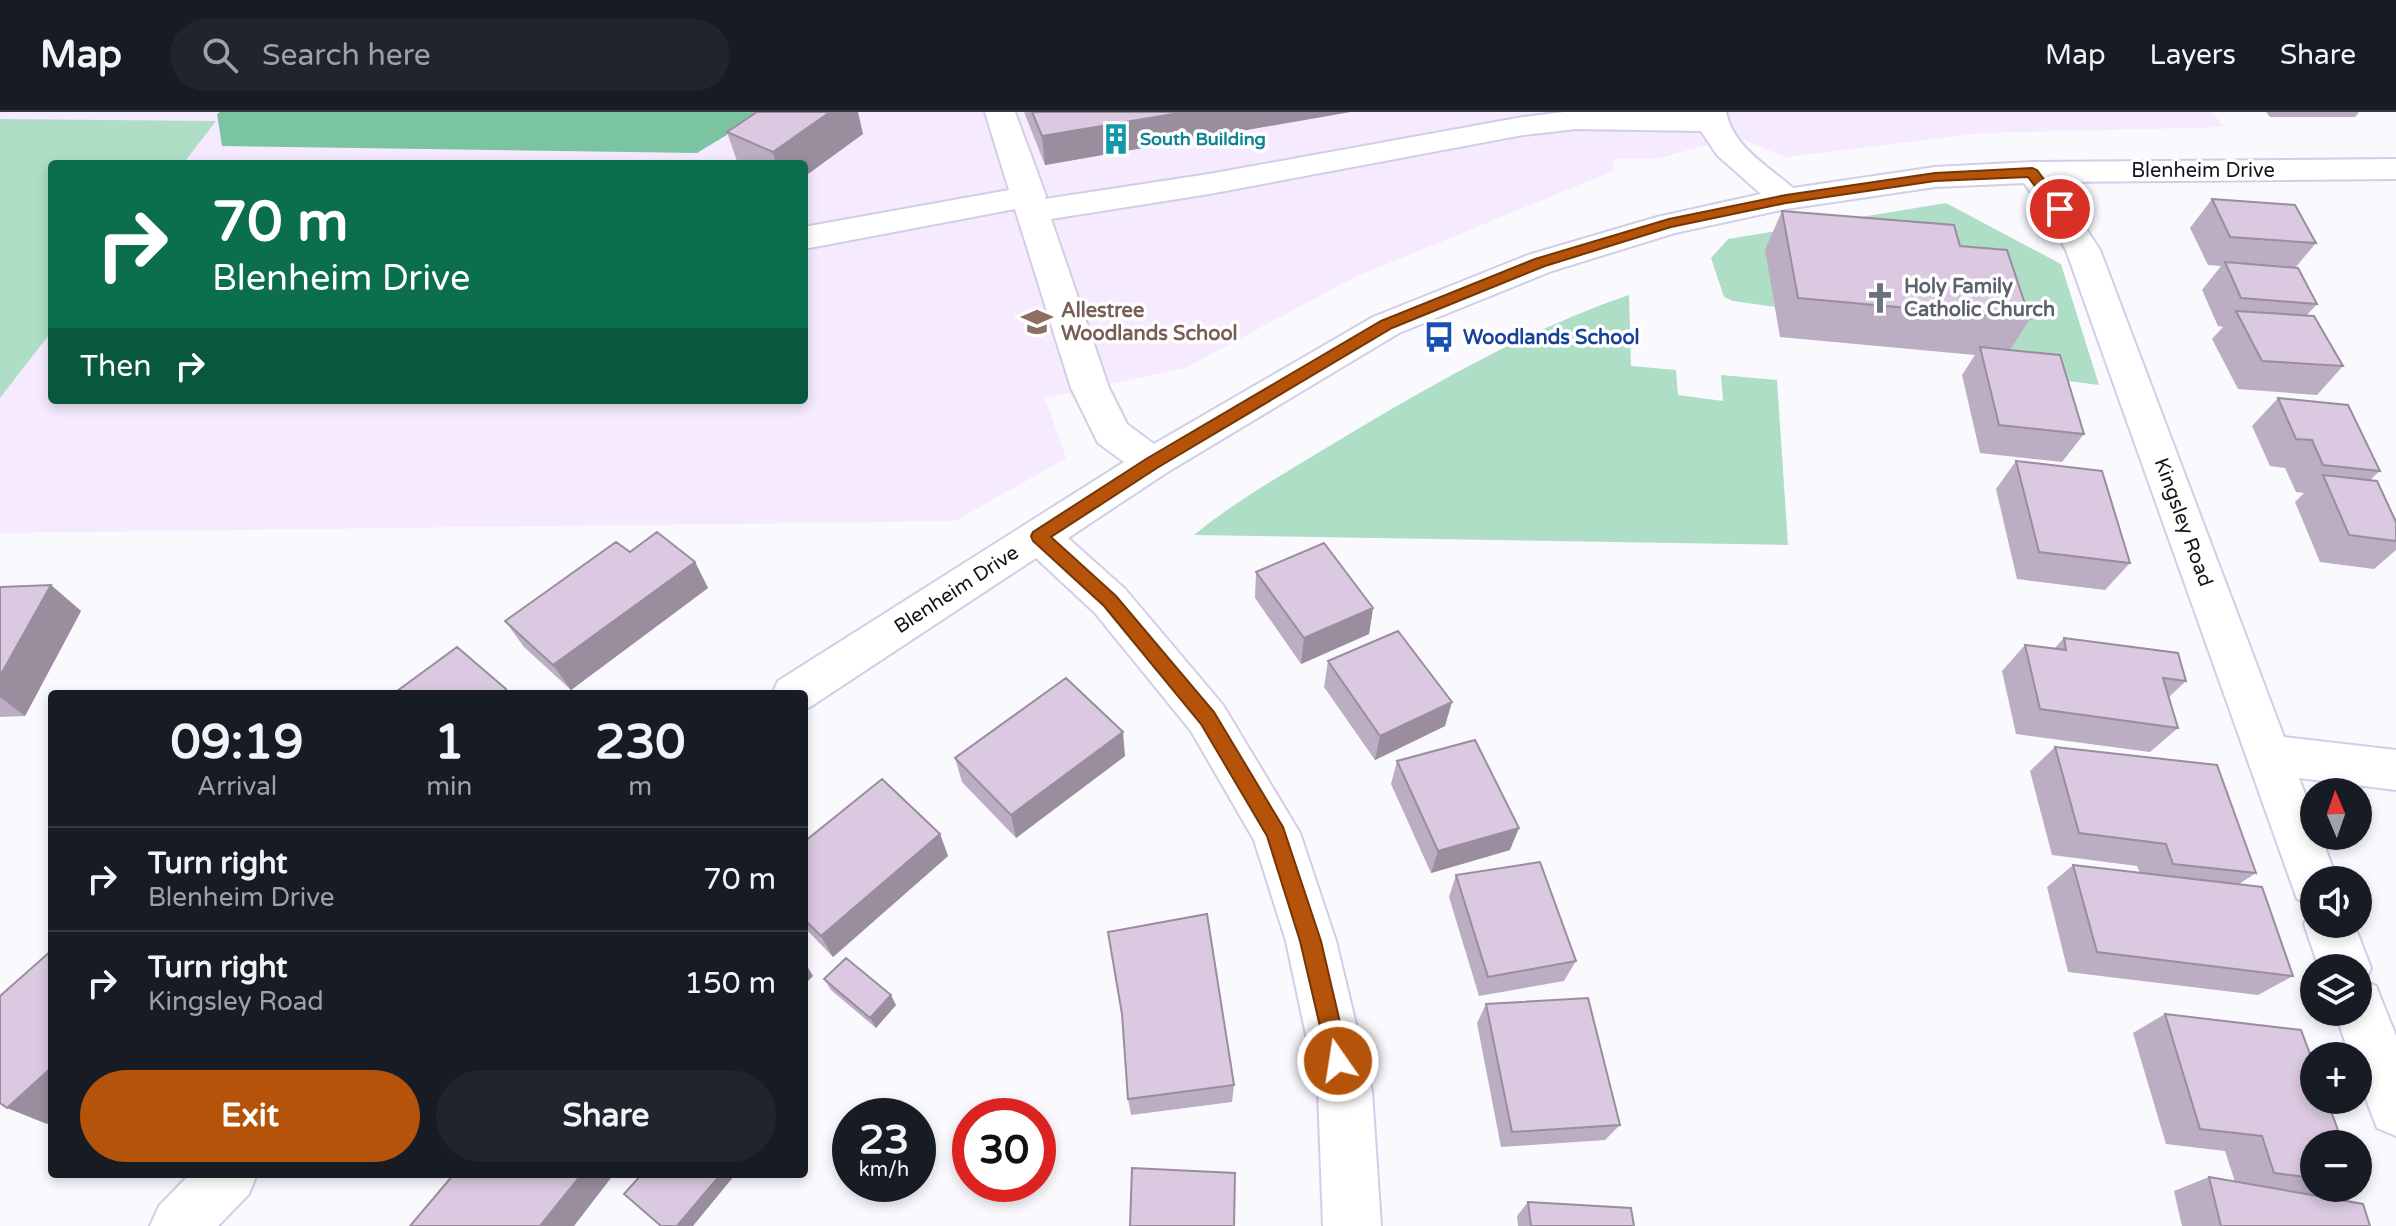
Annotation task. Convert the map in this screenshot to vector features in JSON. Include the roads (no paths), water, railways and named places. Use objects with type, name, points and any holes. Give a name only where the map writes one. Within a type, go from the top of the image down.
[{"type":"street","points":[[1000,112],[1090,388],[1112,433],[1152,463]]},
{"type":"street","points":[[808,237],[1032,204],[1209,184],[1523,126],[1576,120],[1711,117],[1721,141],[1786,199]]},
{"type":"street","name":"Blenheim Drive","points":[[800,690],[1152,463],[1386,325],[1540,263],[1669,224],[1786,199],[1935,177],[2032,172],[2396,169]]},
{"type":"street","name":"Kingsley Road","points":[[2032,172],[2060,209],[2083,250],[2308,866]]},
{"type":"street","points":[[1039,536],[1110,601],[1207,718],[1276,833],[1311,941],[1345,1091],[1352,1226]]},
{"type":"street","points":[[2268,755],[2396,770]]},
{"type":"street","points":[[2366,1026],[2396,1109]]},
{"type":"street","points":[[179,1226],[225,1178]]},
{"type":"place","name":"South Building","points":[[1116,139]]},
{"type":"place","name":"Holy Family Catholic Church","points":[[1880,298]]},
{"type":"place","name":"Allestree Woodlands School","points":[[1037,322]]},
{"type":"place","name":"Woodlands School","points":[[1439,337]]}]
